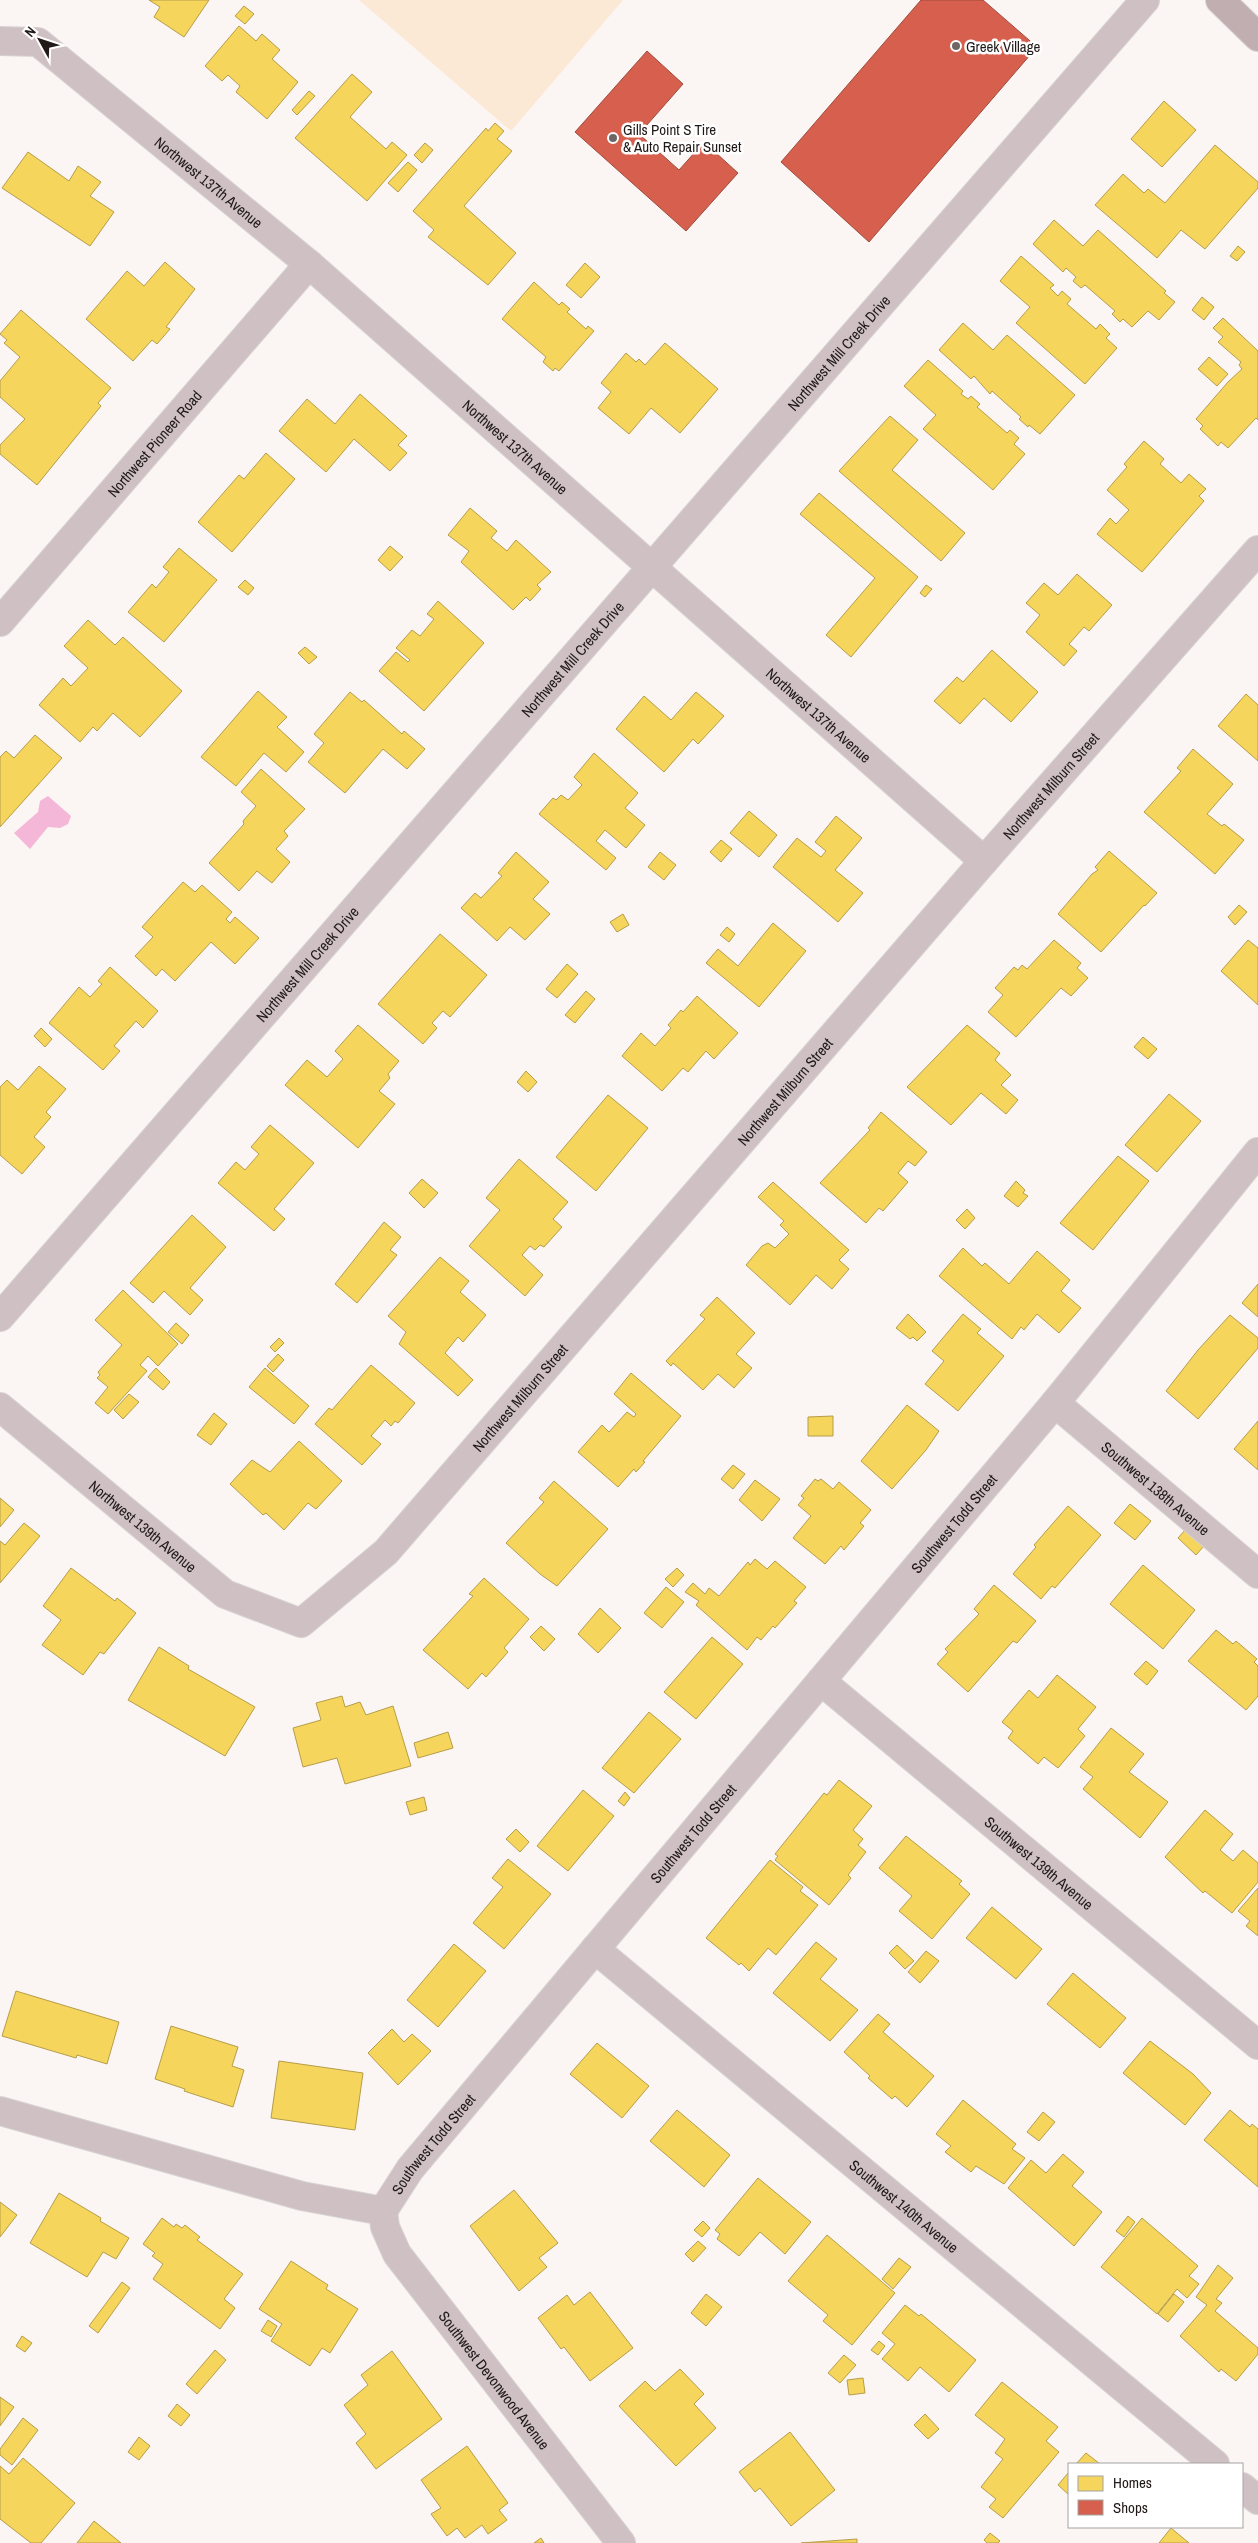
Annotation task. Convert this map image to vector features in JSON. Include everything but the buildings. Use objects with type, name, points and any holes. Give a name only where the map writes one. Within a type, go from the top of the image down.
[{"type":"main road","points":[[1220,0],[1258,37]]},
{"type":"street","name":"Northwest Mill Creek Drive","points":[[0,1317],[1145,0]]},
{"type":"street","name":"Northwest 137th Avenue","points":[[0,41],[38,42],[309,264],[984,860]]},
{"type":"street","name":"Northwest Pioneer Road","points":[[4,609],[309,264]]},
{"type":"street","name":"Northwest Milburn Street","points":[[301,1623],[386,1552],[984,860],[1258,550]]},
{"type":"street","name":"Southwest Todd Street","points":[[0,2111],[302,2196],[383,2211],[410,2169],[1055,1403],[1258,1152]]},
{"type":"street","name":"Southwest 138th Avenue","points":[[1055,1403],[1258,1574]]},
{"type":"street","name":"Northwest 139th Avenue","points":[[0,1407],[226,1594],[301,1623]]},
{"type":"street","name":"Southwest 139th Avenue","points":[[820,1681],[1258,2045]]},
{"type":"street","name":"Southwest 140th Avenue","points":[[594,1949],[1214,2463]]},
{"type":"street","name":"Southwest Devonwood Avenue","points":[[383,2211],[385,2227],[397,2254],[620,2543]]},
{"type":"street","points":[[1243,2488],[1258,2500]]},
{"type":"shaded area","points":[[359,0],[623,0],[511,131]]},
{"type":"shaded area","points":[[48,796],[71,816],[68,824],[60,828],[48,827],[30,849],[14,833],[38,812],[40,801]]},
{"type":"place","name":"Greek Village","points":[[956,46]]},
{"type":"place","name":"Gills Point S Tire & Auto Repair Sunset","points":[[613,138]]}]
